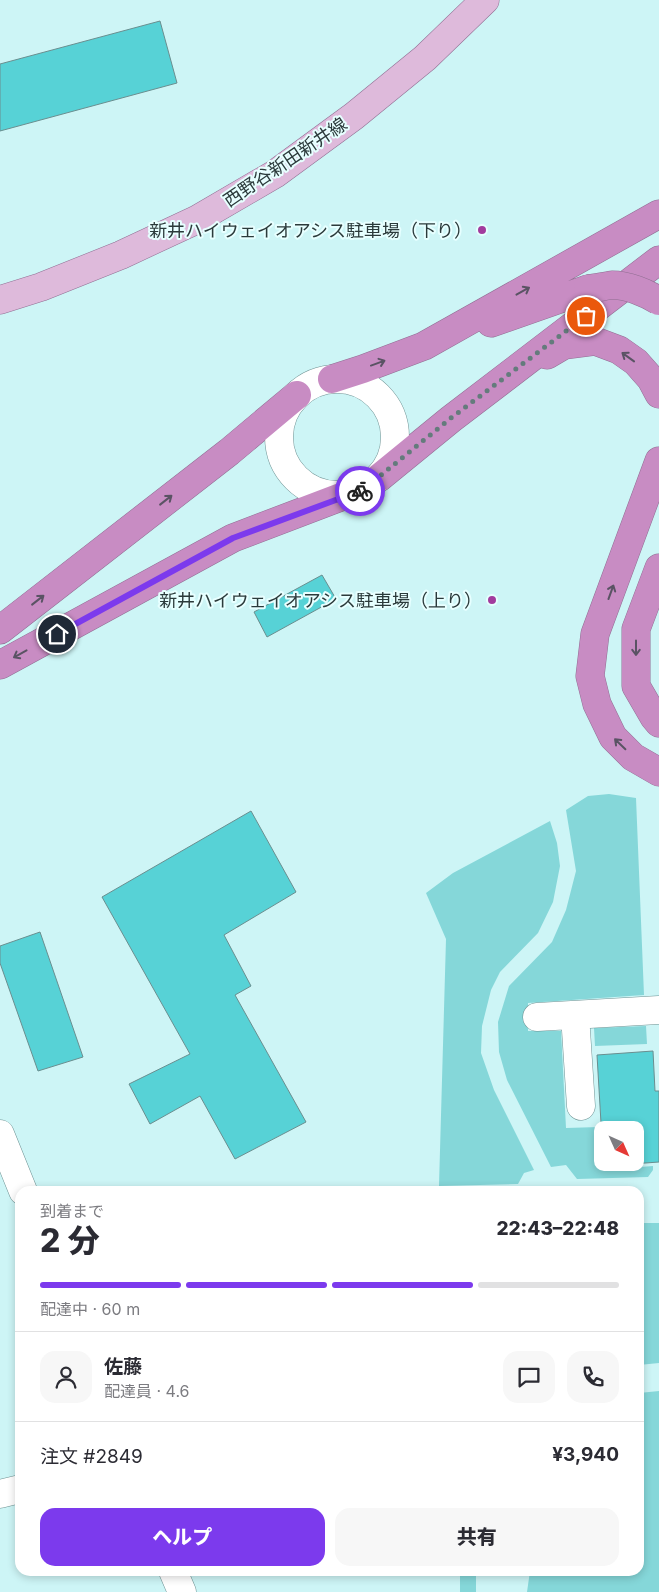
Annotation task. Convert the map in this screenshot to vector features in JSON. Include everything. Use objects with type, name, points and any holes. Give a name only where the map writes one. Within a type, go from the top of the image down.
[{"type":"highway","points":[[424,346],[659,214]]},
{"type":"highway","points":[[380,477],[451,418],[659,260]]},
{"type":"highway","points":[[332,378],[363,369],[588,289],[613,285],[632,289],[654,297],[659,301]]},
{"type":"highway","points":[[493,386],[564,345],[594,341],[618,350],[636,362],[651,380],[659,394]]},
{"type":"highway","points":[[0,630],[229,452],[297,395]]},
{"type":"highway","points":[[659,461],[595,634],[590,676],[597,704],[613,737],[633,757],[659,772]]},
{"type":"highway","points":[[0,665],[233,538],[346,495]]},
{"type":"highway","points":[[659,568],[636,629],[636,686],[659,723]]},
{"type":"main road","name":"西野谷新田新井線","points":[[0,300],[121,255],[196,220],[275,174],[354,116],[425,58],[485,0]]},
{"type":"lane","points":[[332,378],[352,380],[370,388],[385,402],[393,421],[396,441],[391,460],[380,477],[364,489],[346,495],[328,495],[310,490],[295,479],[285,464],[279,446],[279,427],[285,410],[297,395],[312,384],[332,378]]},
{"type":"lane","points":[[537,1017],[659,1010]]},
{"type":"lane","points":[[575,1015],[581,1106]]},
{"type":"lane","points":[[0,1134],[21,1186]]},
{"type":"lane","points":[[0,1494],[15,1491]]},
{"type":"lane","points":[[175,1576],[182,1592]]},
{"type":"shaded area","points":[[609,794],[636,798],[644,995],[528,1003],[528,1031],[561,1031],[566,1128],[594,1127],[594,1171],[644,1171],[644,1167],[653,1166],[653,1170],[648,1177],[577,1179],[566,1165],[551,1167],[507,1080],[499,1052],[498,1022],[509,986],[552,942],[566,910],[576,871],[566,810],[588,796]]},
{"type":"shaded area","points":[[550,821],[557,843],[560,866],[553,902],[538,933],[500,972],[491,990],[482,1026],[481,1053],[494,1090],[534,1170],[524,1173],[518,1184],[439,1186],[446,939],[426,893],[453,873]]},
{"type":"shaded area","points":[[646,1026],[647,1044],[595,1046],[594,1028]]},
{"type":"shaded area","points":[[644,1223],[659,1223],[659,1363],[644,1364]]},
{"type":"shaded area","points":[[659,1391],[659,1592],[527,1592],[529,1576],[644,1576],[644,1392]]},
{"type":"shaded area","points":[[460,1576],[476,1576],[476,1592],[460,1592]]},
{"type":"building","points":[[160,21],[177,83],[0,131],[0,64]]},
{"type":"building","points":[[322,575],[336,599],[267,637],[254,612]]},
{"type":"building","points":[[251,811],[296,892],[224,935],[251,986],[235,995],[306,1122],[235,1159],[200,1096],[150,1124],[129,1084],[190,1054],[102,897]]},
{"type":"building","points":[[40,932],[83,1057],[38,1071],[0,963],[0,946]]},
{"type":"building","points":[[653,1051],[655,1091],[659,1091],[659,1162],[644,1163],[644,1121],[601,1121],[597,1055]]},
{"type":"way so far","points":[[360,491],[380,477],[451,418],[586,316]]},
{"type":"place","name":"新井ハイウェイオアシス駐車場（下り）","points":[[482,230]]},
{"type":"place","name":"新井ハイウェイオアシス駐車場（上り）","points":[[492,600]]},
{"type":"route","points":[[57,634],[233,538],[360,491]]}]
